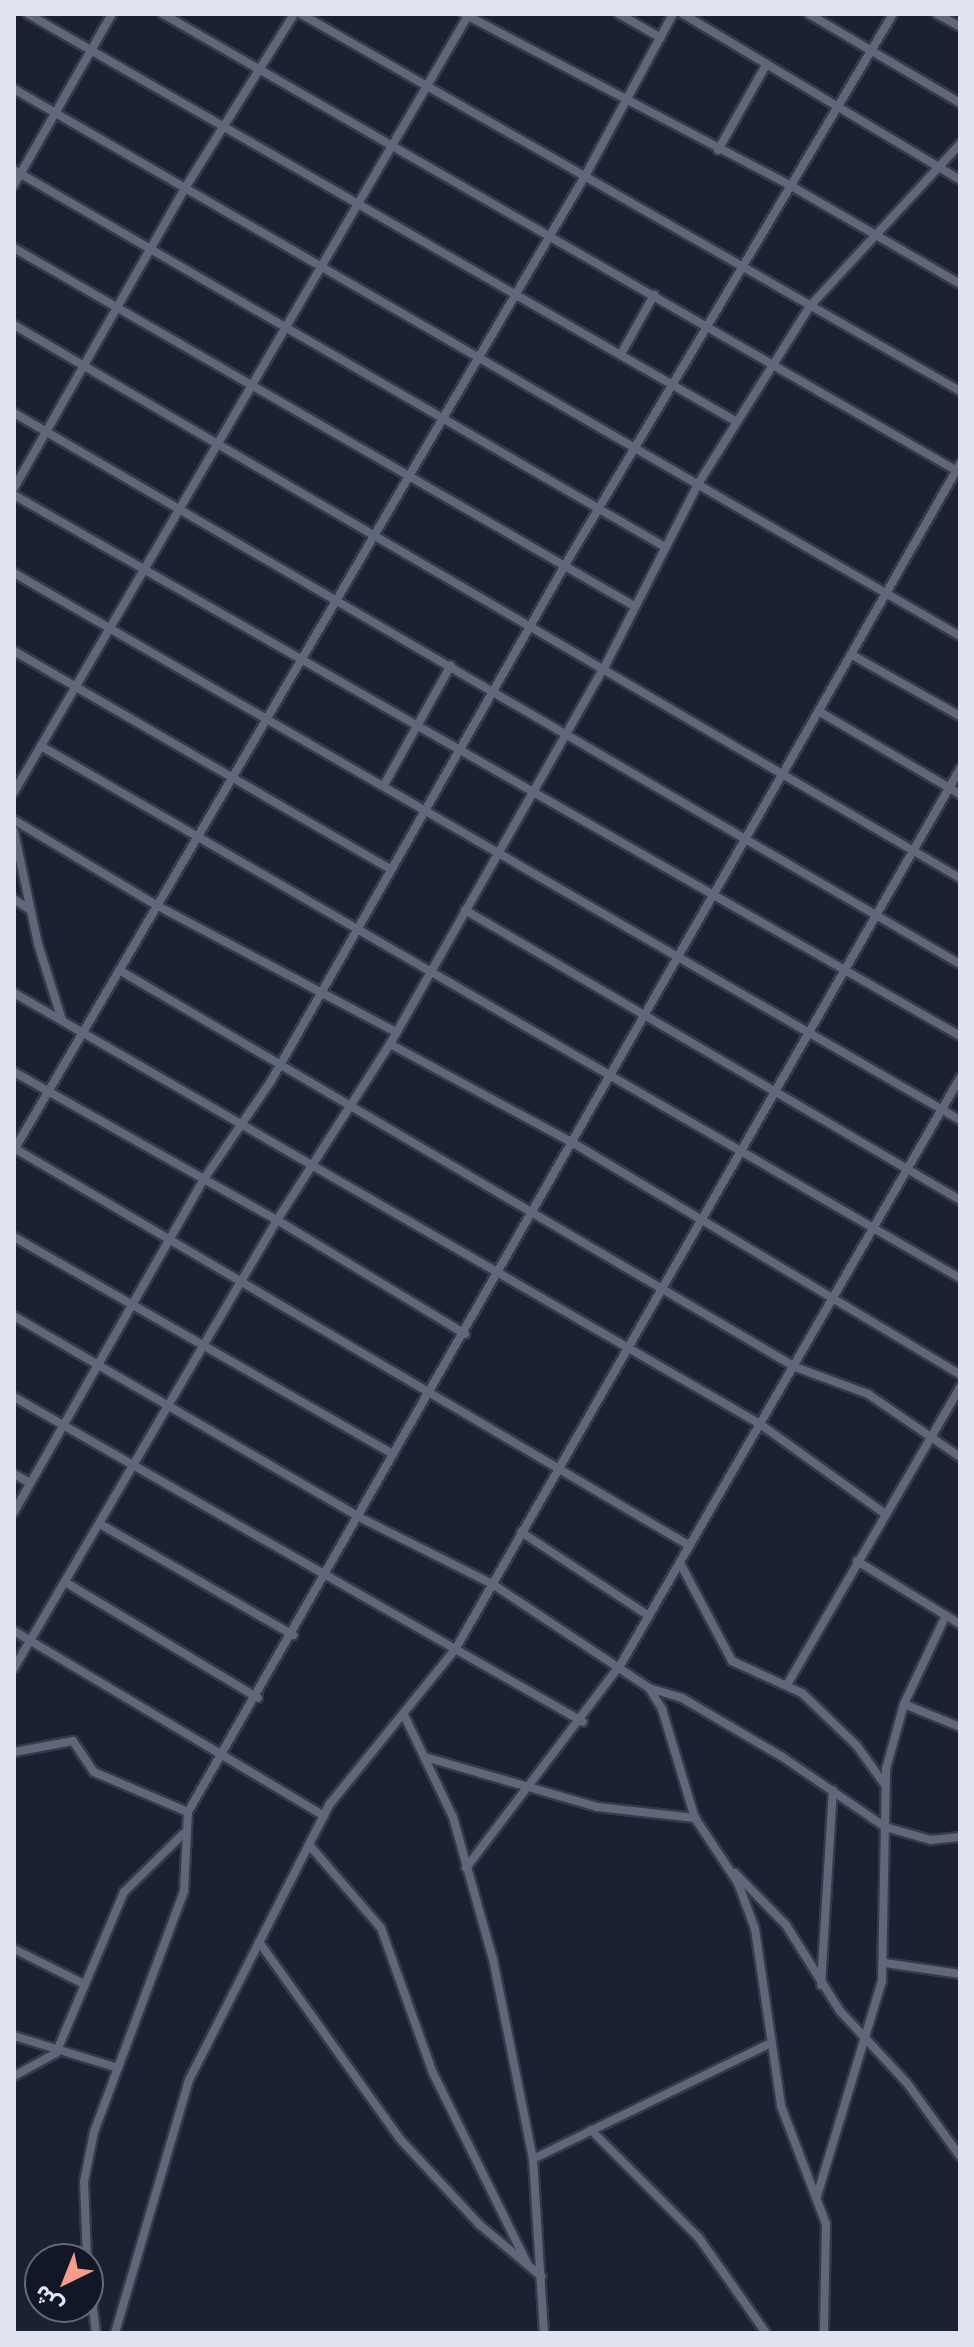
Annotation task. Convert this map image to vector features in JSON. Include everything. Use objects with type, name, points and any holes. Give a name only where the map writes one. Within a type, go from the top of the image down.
[{"type":"street","points":[[28,14],[737,422]]},
{"type":"street","points":[[14,185],[18,172],[56,114],[112,14]]},
{"type":"street","points":[[86,2243],[84,2182],[94,2132],[184,1891],[183,1834],[188,1812],[258,1698],[393,1454],[501,1276],[959,469],[163,14]]},
{"type":"street","points":[[14,488],[185,188],[256,68],[294,14]]},
{"type":"street","points":[[301,14],[960,391]]},
{"type":"street","points":[[619,14],[661,38]]},
{"type":"street","points":[[673,14],[628,102],[514,291],[336,596],[268,720],[14,1149],[690,1546]]},
{"type":"street","points":[[683,14],[838,110],[960,180]]},
{"type":"street","points":[[809,14],[960,103]]},
{"type":"street","points":[[14,1512],[135,1307],[204,1179],[279,1067],[356,926],[565,565],[742,265],[793,187],[893,14]]},
{"type":"street","points":[[937,14],[960,27]]},
{"type":"street","points":[[14,792],[322,268],[466,15],[793,187],[960,284]]},
{"type":"street","points":[[718,150],[766,65]]},
{"type":"street","points":[[14,89],[960,636]]},
{"type":"street","points":[[14,1668],[277,1220],[390,1044],[604,668],[698,484],[810,306],[960,144]]},
{"type":"street","points":[[18,172],[665,547]]},
{"type":"street","points":[[14,248],[634,606]]},
{"type":"street","points":[[621,354],[654,295]]},
{"type":"street","points":[[14,325],[960,878]]},
{"type":"street","points":[[14,413],[336,596],[566,736],[748,837],[960,964]]},
{"type":"street","points":[[14,495],[303,657],[533,794],[960,1036]]},
{"type":"street","points":[[14,573],[960,1120]]},
{"type":"street","points":[[14,651],[390,869]]},
{"type":"street","points":[[852,655],[960,716]]},
{"type":"street","points":[[384,785],[451,665]]},
{"type":"street","points":[[820,712],[960,794]]},
{"type":"street","points":[[41,746],[960,1278]]},
{"type":"street","points":[[115,2333],[182,2098],[324,1816],[405,1717],[456,1648],[960,769]]},
{"type":"street","points":[[14,820],[156,905],[396,1032]]},
{"type":"street","points":[[14,831],[29,909],[62,1021]]},
{"type":"street","points":[[14,899],[29,909]]},
{"type":"street","points":[[465,910],[960,1200]]},
{"type":"street","points":[[119,970],[279,1067],[535,1213],[795,1367],[868,1394],[933,1434],[960,1457]]},
{"type":"street","points":[[14,993],[313,1163],[501,1276],[630,1346],[760,1424],[884,1513]]},
{"type":"street","points":[[390,1044],[575,1144],[960,1374]]},
{"type":"street","points":[[14,1072],[277,1220],[465,1334]]},
{"type":"street","points":[[466,1868],[583,1722],[621,1664],[960,1078]]},
{"type":"street","points":[[14,1237],[393,1454]]},
{"type":"street","points":[[14,1316],[359,1517],[494,1585],[621,1664],[649,1688],[662,1709],[695,1818],[725,1864],[755,1929],[781,2106],[817,2196],[830,2254],[824,2333]]},
{"type":"street","points":[[788,1683],[884,1513],[960,1387]]},
{"type":"street","points":[[14,1397],[133,1469],[583,1722]]},
{"type":"street","points":[[14,1474],[30,1483]]},
{"type":"street","points":[[100,1524],[293,1635]]},
{"type":"street","points":[[521,1532],[649,1616]]},
{"type":"street","points":[[857,1561],[960,1624]]},
{"type":"street","points":[[680,1563],[732,1661],[788,1683],[857,1746],[885,1785]]},
{"type":"street","points":[[65,1582],[258,1698]]},
{"type":"street","points":[[817,2196],[868,2042],[885,1963],[885,1785],[904,1704],[946,1615]]},
{"type":"street","points":[[14,1631],[324,1816]]},
{"type":"street","points":[[649,1688],[682,1698],[833,1790],[885,1827],[931,1840],[960,1837]]},
{"type":"street","points":[[904,1704],[960,1727]]},
{"type":"street","points":[[405,1717],[453,1817],[493,1959],[533,2159],[544,2333]]},
{"type":"street","points":[[14,1752],[73,1741],[94,1772],[188,1812]]},
{"type":"street","points":[[425,1757],[527,1791],[695,1818]]},
{"type":"street","points":[[821,1986],[833,1790]]},
{"type":"street","points":[[14,2076],[56,2053],[124,1892],[183,1834]]},
{"type":"street","points":[[310,1846],[388,1940],[433,2073],[528,2265]]},
{"type":"street","points":[[725,1864],[786,1925],[821,1986],[960,2156]]},
{"type":"street","points":[[259,1942],[400,2139],[459,2204],[541,2276]]},
{"type":"street","points":[[14,1949],[84,1984]]},
{"type":"street","points":[[885,1963],[960,1974]]},
{"type":"street","points":[[14,2036],[56,2053],[118,2068]]},
{"type":"street","points":[[533,2159],[771,2043]]},
{"type":"street","points":[[591,2130],[699,2238],[766,2333]]}]
